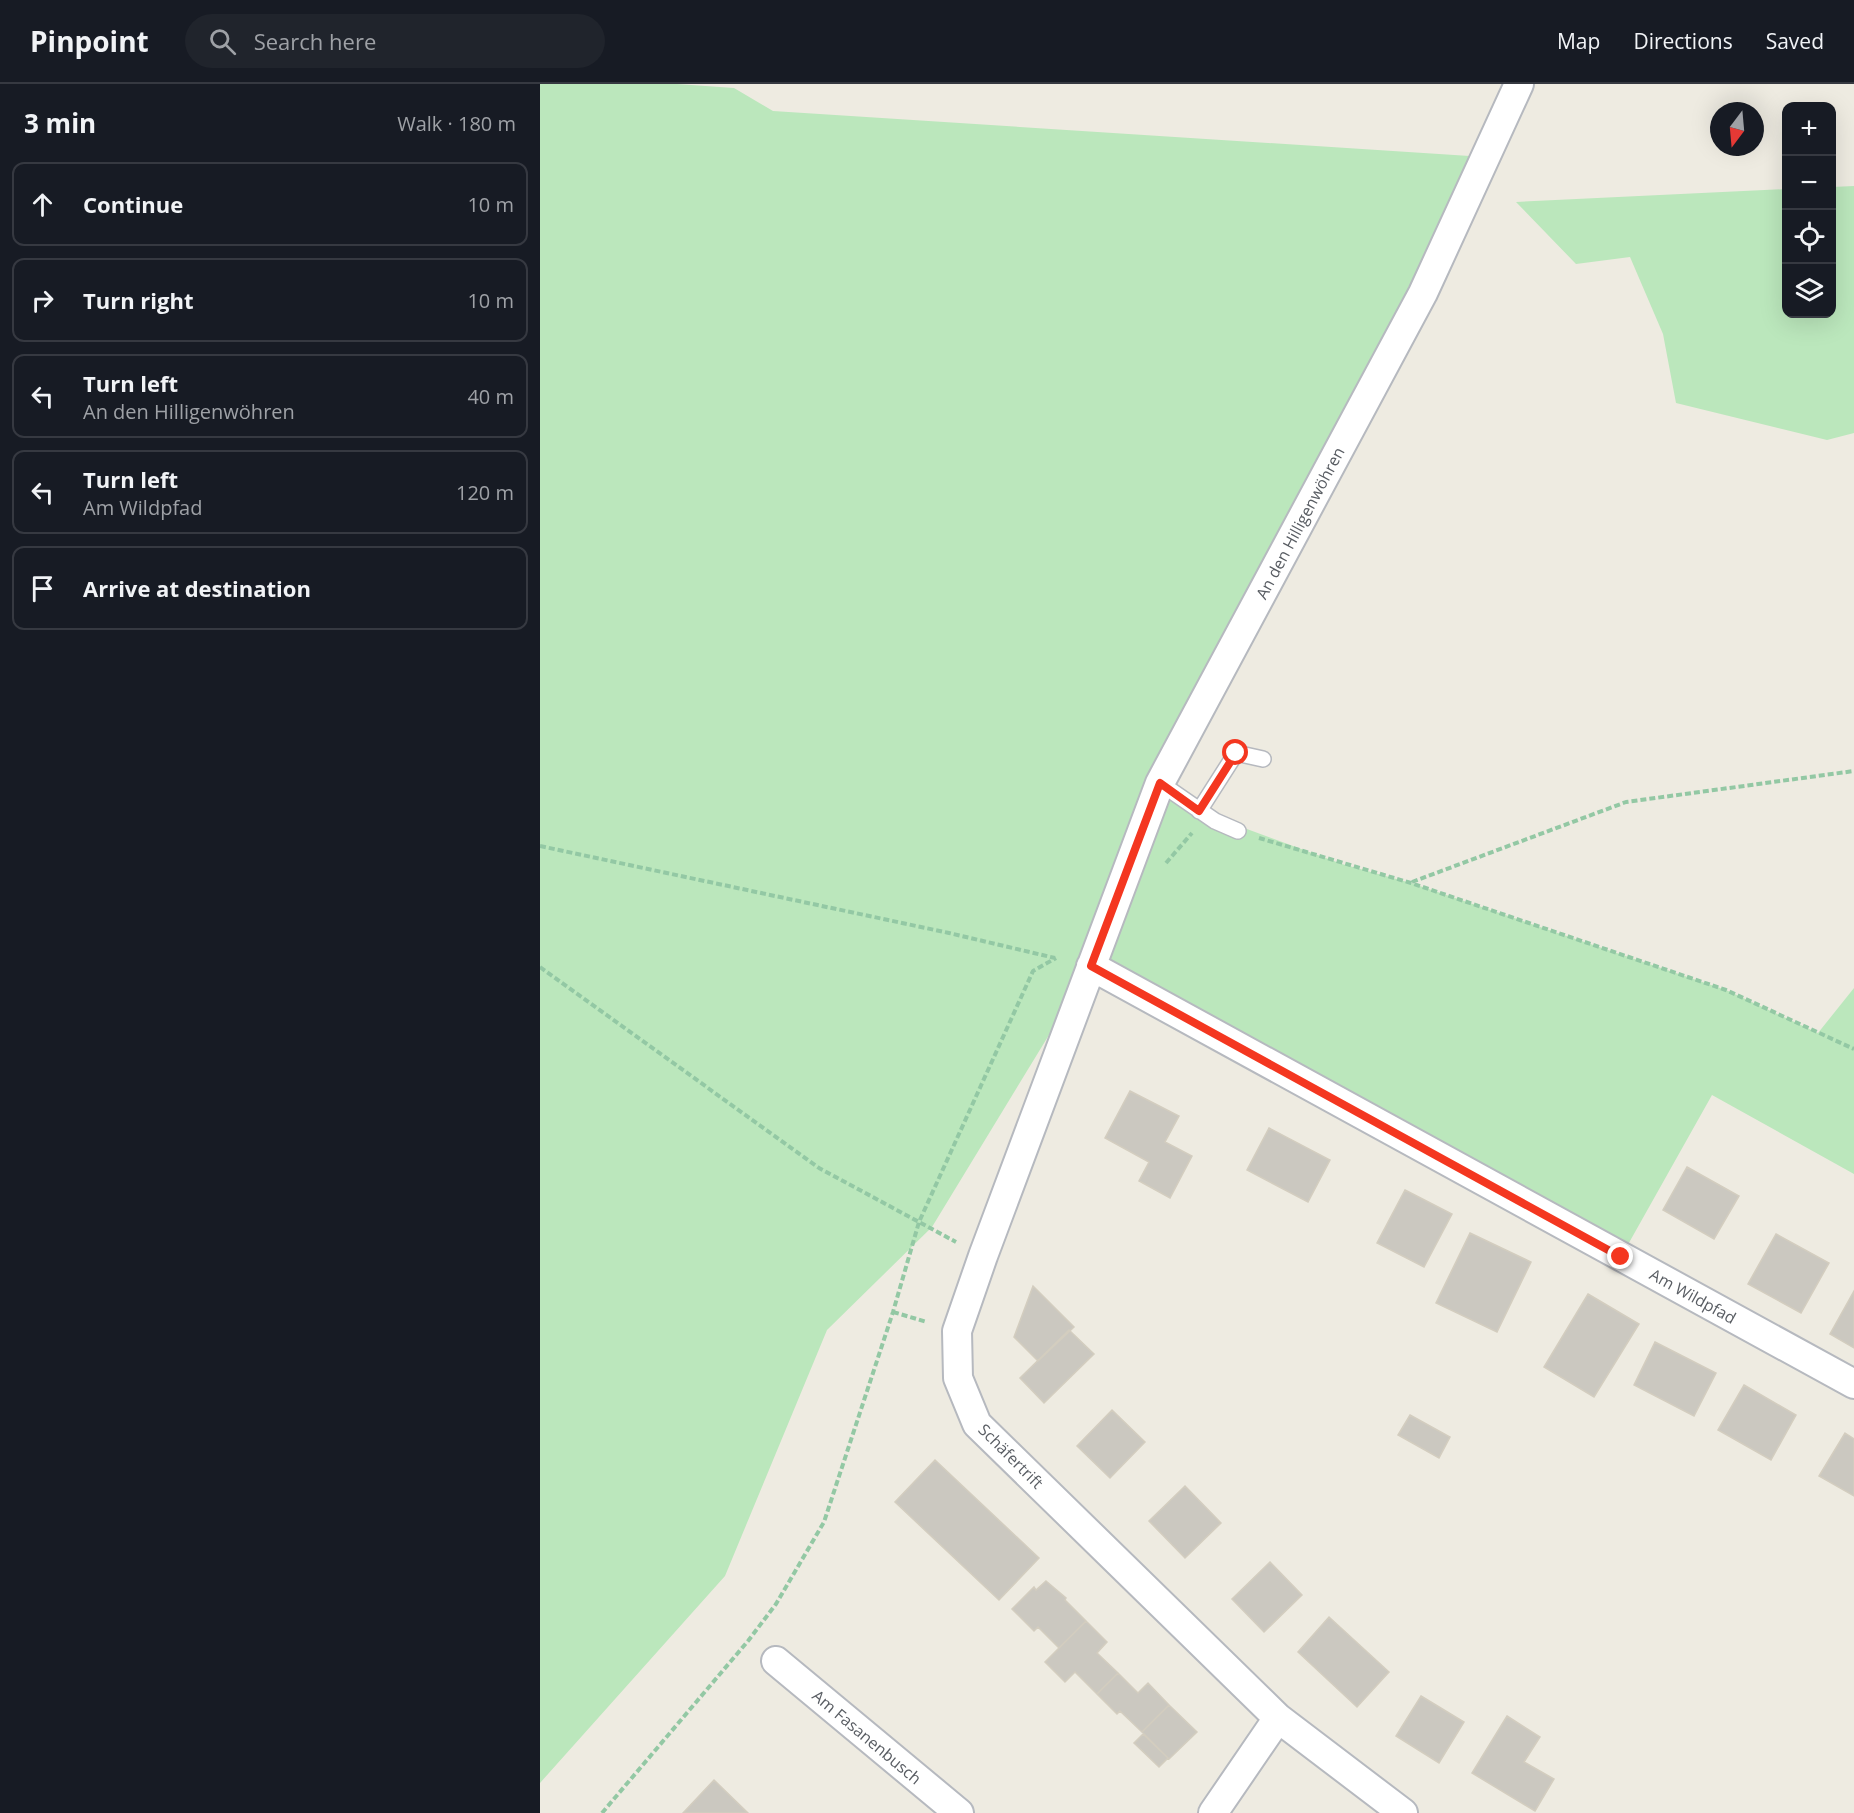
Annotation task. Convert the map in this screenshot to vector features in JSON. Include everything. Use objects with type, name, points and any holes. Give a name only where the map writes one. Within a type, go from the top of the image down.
[{"type":"street","name":"An den Hilligenwöhren","points":[[1091,966],[1160,783],[1423,293],[1520,84]]},
{"type":"street","name":"Schäfertrift","points":[[1091,966],[957,1331],[958,1378],[977,1424],[1278,1718],[1403,1813]]},
{"type":"street","name":"Am Wildpfad","points":[[1091,966],[1854,1384]]},
{"type":"street","name":"Am Fasanenbusch","points":[[776,1661],[958,1813]]},
{"type":"street","points":[[1213,1813],[1278,1718]]},
{"type":"lane","points":[[1199,811],[1236,753],[1263,759]]},
{"type":"lane","points":[[1160,783],[1215,821],[1238,831]]},
{"type":"path","points":[[1411,883],[1626,802],[1854,771]]},
{"type":"path","points":[[1238,831],[1411,883],[1726,990],[1854,1049]]},
{"type":"path","points":[[540,846],[938,930],[1056,958],[1033,971],[919,1222],[893,1312],[824,1522],[776,1604],[748,1641],[602,1813]]},
{"type":"path","points":[[540,967],[819,1168],[983,1256]]},
{"type":"green space","points":[[540,84],[677,84],[734,88],[773,111],[1485,157],[1160,783],[1236,825],[1342,864],[1411,883],[1726,990],[1818,1033],[1854,988],[1854,1174],[1712,1095],[1621,1257],[1091,966],[932,1227],[827,1330],[725,1576],[540,1783]]},
{"type":"green space","points":[[1854,186],[1854,433],[1827,440],[1676,403],[1663,334],[1630,257],[1576,264],[1516,202],[1782,189],[1782,318],[1836,318],[1836,187]]},
{"type":"building","points":[[1130,1091],[1179,1116],[1165,1142],[1192,1156],[1170,1198],[1139,1181],[1149,1162],[1105,1138]]},
{"type":"building","points":[[1269,1128],[1330,1160],[1308,1202],[1247,1170]]},
{"type":"building","points":[[1687,1167],[1739,1196],[1714,1239],[1663,1210]]},
{"type":"building","points":[[1405,1190],[1452,1214],[1424,1267],[1377,1243]]},
{"type":"building","points":[[1470,1233],[1531,1262],[1497,1332],[1436,1303]]},
{"type":"building","points":[[1776,1234],[1829,1263],[1801,1313],[1748,1284]]},
{"type":"building","points":[[1033,1286],[1074,1327],[1038,1361],[1014,1337]]},
{"type":"building","points":[[1854,1291],[1854,1348],[1830,1334]]},
{"type":"building","points":[[1588,1294],[1639,1324],[1594,1397],[1544,1367]]},
{"type":"building","points":[[1069,1330],[1094,1354],[1044,1403],[1020,1378]]},
{"type":"building","points":[[1655,1342],[1716,1373],[1694,1416],[1634,1385]]},
{"type":"building","points":[[1744,1385],[1796,1415],[1771,1460],[1718,1430]]},
{"type":"building","points":[[1112,1410],[1145,1442],[1110,1478],[1077,1446]]},
{"type":"building","points":[[1410,1415],[1450,1437],[1439,1458],[1398,1435]]},
{"type":"building","points":[[1845,1433],[1854,1439],[1854,1496],[1819,1476]]},
{"type":"building","points":[[935,1460],[1039,1558],[999,1600],[895,1502]]},
{"type":"building","points":[[1185,1486],[1221,1523],[1185,1558],[1149,1521]]},
{"type":"building","points":[[1270,1562],[1302,1595],[1264,1632],[1232,1599]]},
{"type":"building","points":[[1046,1581],[1066,1598],[1065,1600],[1086,1621],[1059,1648],[1038,1627],[1034,1631],[1012,1609],[1034,1587],[1036,1590]]},
{"type":"building","points":[[1329,1617],[1389,1672],[1357,1707],[1298,1652]]},
{"type":"building","points":[[1086,1621],[1107,1642],[1097,1653],[1118,1673],[1097,1694],[1075,1672],[1065,1682],[1045,1662]]},
{"type":"building","points":[[1118,1673],[1138,1693],[1148,1683],[1169,1705],[1142,1732],[1120,1711],[1117,1714],[1097,1694]]},
{"type":"building","points":[[1421,1696],[1464,1722],[1439,1763],[1396,1736]]},
{"type":"building","points":[[1169,1705],[1197,1732],[1169,1759],[1142,1732]]},
{"type":"building","points":[[1507,1716],[1540,1737],[1524,1762],[1554,1779],[1535,1811],[1472,1773]]},
{"type":"building","points":[[1143,1734],[1168,1758],[1159,1767],[1134,1743]]},
{"type":"building","points":[[714,1780],[748,1813],[683,1813]]},
{"type":"route","points":[[1236,753],[1199,811],[1160,783],[1091,966],[1621,1257]]}]
